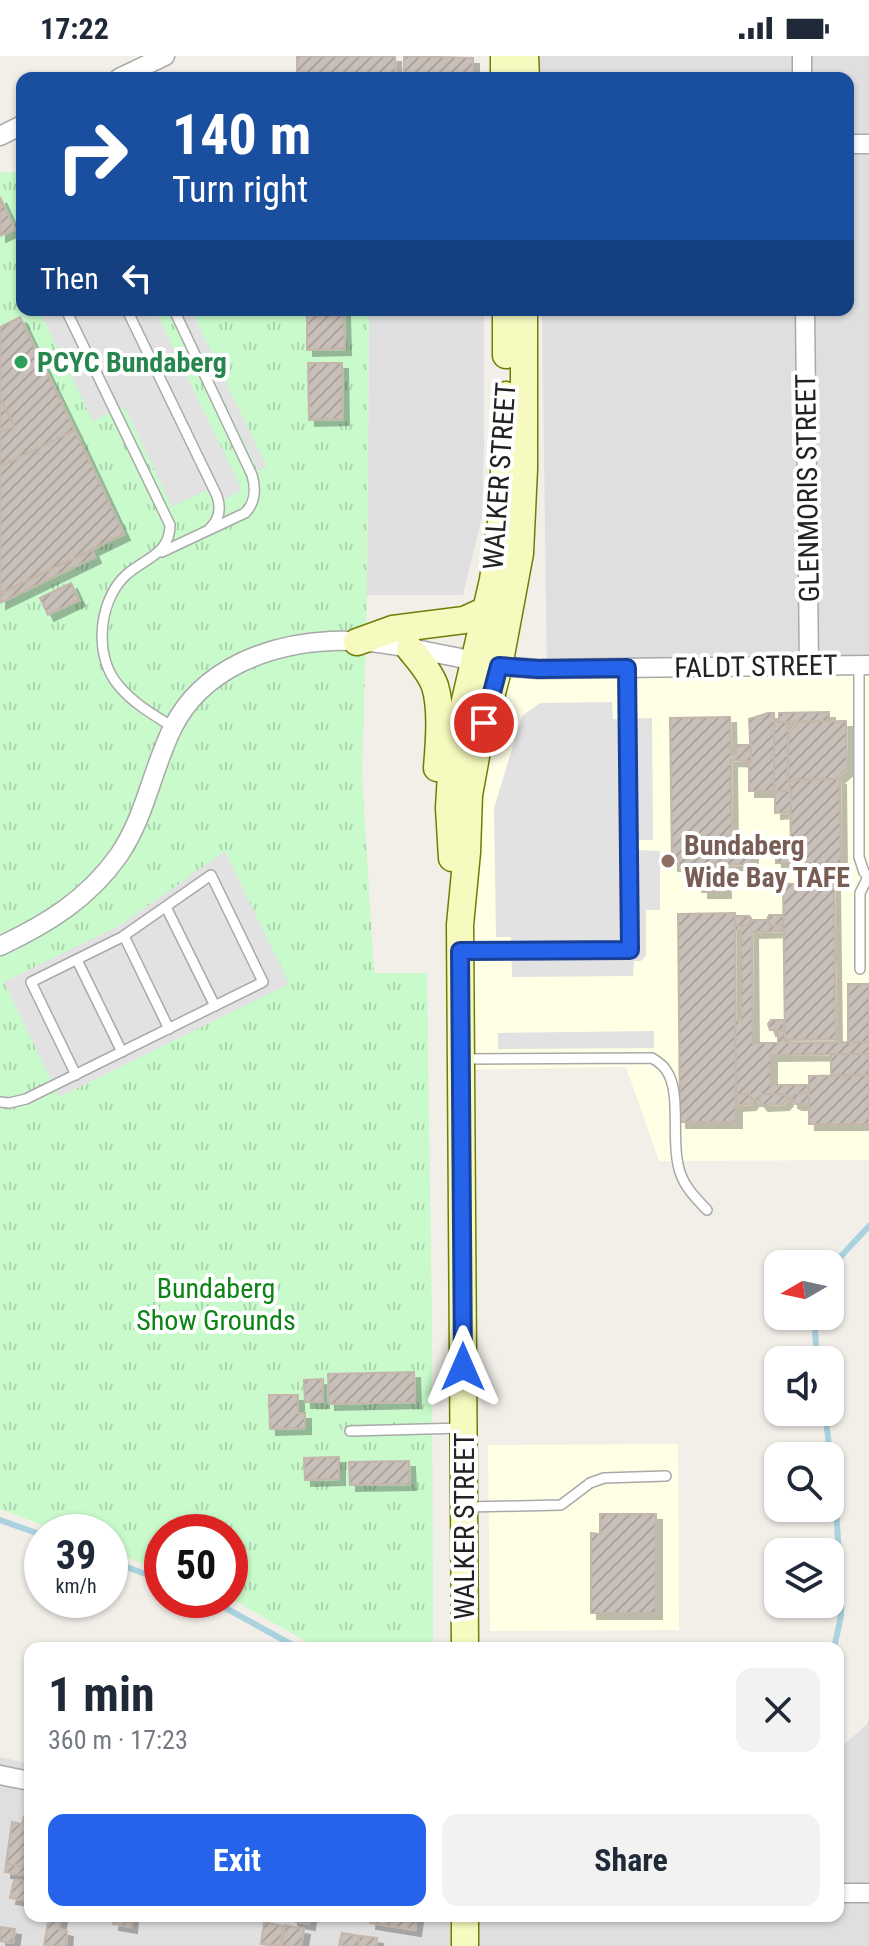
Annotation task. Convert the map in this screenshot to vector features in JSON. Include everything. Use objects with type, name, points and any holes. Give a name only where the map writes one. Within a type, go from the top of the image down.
[{"type":"main road","name":"WALKER STREET","points":[[465,1642],[460,938],[469,795],[487,664],[486,610],[503,508],[506,316]]},
{"type":"main road","name":"WALKER STREET","points":[[460,938],[453,884],[449,808],[452,757],[487,664],[520,553],[524,469],[524,316]]},
{"type":"main road","points":[[357,642],[393,629],[464,620],[486,610]]},
{"type":"main road","points":[[410,649],[429,674],[436,690],[439,717],[436,829],[438,848],[453,884]]},
{"type":"main road","points":[[465,1922],[465,1946]]},
{"type":"street","points":[[132,72],[165,56]]},
{"type":"street","name":"GLENMORIS STREET","points":[[805,316],[809,666]]},
{"type":"street","name":"FALDT STREET","points":[[0,946],[30,932],[71,906],[104,874],[141,815],[173,727],[185,708],[200,691],[255,655],[290,646],[331,641],[380,643],[487,664],[538,669],[864,665]]},
{"type":"street","points":[[0,1775],[24,1780]]},
{"type":"street","points":[[844,1893],[869,1893]]},
{"type":"lane","points":[[69,316],[170,525],[168,540],[159,552],[134,568],[115,588],[104,617],[102,637],[109,671],[118,685],[146,711],[173,727]]},
{"type":"lane","points":[[130,316],[219,503],[216,522],[204,532]]},
{"type":"lane","points":[[152,557],[245,513],[254,497],[254,481],[177,316]]},
{"type":"lane","points":[[860,969],[860,893],[868,877],[859,857],[864,665]]},
{"type":"lane","points":[[460,938],[630,950],[627,668]]},
{"type":"lane","points":[[0,1102],[18,1102],[76,1075],[263,982],[211,875],[124,936],[31,982],[76,1075]]},
{"type":"lane","points":[[166,907],[215,1006]]},
{"type":"lane","points":[[124,936],[169,1029]]},
{"type":"lane","points":[[77,960],[122,1052]]},
{"type":"lane","points":[[461,1059],[652,1058],[666,1070],[674,1089],[676,1153],[682,1178],[707,1210]]},
{"type":"lane","points":[[350,1431],[464,1428]]},
{"type":"lane","points":[[465,1507],[561,1505],[590,1483],[604,1478],[666,1476]]},
{"type":"shaded area","points":[[539,56],[869,56],[869,668],[547,671],[542,316],[854,316],[854,72],[540,72]]},
{"type":"shaded area","points":[[42,316],[158,316],[242,490],[221,501],[213,487],[172,507],[124,406],[93,421]]},
{"type":"shaded area","points":[[183,316],[194,316],[267,467],[258,471]]},
{"type":"shaded area","points":[[369,316],[484,316],[482,517],[463,595],[367,595]]},
{"type":"shaded area","name":"Bundaberg Wide Bay TAFE","points":[[500,668],[869,668],[869,1160],[659,1161],[626,1067],[463,1070],[462,925]]},
{"type":"shaded area","points":[[612,702],[613,719],[652,718],[653,840],[638,840],[638,850],[660,851],[660,910],[646,910],[646,955],[641,961],[634,961],[633,976],[512,977],[511,937],[496,937],[494,808],[522,716],[540,703]]},
{"type":"shaded area","points":[[225,851],[289,984],[59,1097],[4,982],[121,925]]},
{"type":"shaded area","points":[[654,1031],[654,1048],[498,1049],[498,1033]]},
{"type":"shaded area","points":[[678,1444],[679,1630],[490,1631],[488,1445]]},
{"type":"shaded area","points":[[869,1716],[869,1946],[0,1946],[0,1757],[24,1763],[24,1922],[844,1922],[844,1745],[867,1724]]},
{"type":"green space","name":"Bundaberg Show Grounds","points":[[0,172],[16,173],[16,316],[369,316],[362,773],[374,973],[427,973],[433,1642],[307,1642],[248,1608],[248,1514],[144,1514],[144,1564],[128,1558],[128,1514],[24,1514],[24,1518],[0,1509]]},
{"type":"building","points":[[297,56],[395,56],[396,72],[297,72]]},
{"type":"building","points":[[404,56],[473,58],[473,72],[404,72]]},
{"type":"building","points":[[0,197],[15,229],[0,236]]},
{"type":"building","points":[[307,316],[344,316],[345,349],[307,350]]},
{"type":"building","name":"PCYC Bundaberg","points":[[20,317],[75,430],[0,467],[0,433],[14,426],[0,397],[0,327]]},
{"type":"building","points":[[308,363],[342,363],[343,419],[309,420]]},
{"type":"building","points":[[0,397],[14,426],[0,433]]},
{"type":"building","points":[[75,430],[124,534],[0,594],[0,467]]},
{"type":"building","points":[[92,550],[95,557],[0,603],[0,594]]},
{"type":"building","points":[[71,583],[79,600],[48,615],[40,598]]},
{"type":"building","points":[[829,712],[829,721],[779,722],[779,713]]},
{"type":"building","points":[[774,713],[774,791],[749,791],[749,719]]},
{"type":"building","points":[[730,717],[731,754],[736,754],[736,745],[751,745],[751,761],[731,760],[732,842],[752,842],[752,864],[672,865],[670,718]]},
{"type":"building","points":[[846,721],[847,769],[836,779],[788,780],[787,735],[799,722]]},
{"type":"building","points":[[774,722],[788,722],[788,780],[791,791],[774,791]]},
{"type":"building","points":[[840,779],[841,863],[791,863],[790,780]]},
{"type":"building","points":[[775,791],[791,791],[791,812],[775,813]]},
{"type":"building","points":[[775,842],[791,842],[791,863],[776,863]]},
{"type":"building","points":[[695,864],[724,864],[725,892],[702,892],[703,873],[697,872]]},
{"type":"building","points":[[783,884],[834,884],[836,1039],[785,1040]]},
{"type":"building","points":[[735,913],[736,1122],[680,1122],[678,914]]},
{"type":"building","points":[[769,915],[783,915],[783,925],[769,925]]},
{"type":"building","points":[[735,916],[749,916],[751,923],[735,926]]},
{"type":"building","points":[[751,920],[767,920],[771,926],[783,925],[783,931],[752,932],[753,1043],[778,1043],[778,1031],[784,1030],[787,1043],[869,1042],[869,1054],[771,1055],[771,1085],[809,1085],[809,1093],[796,1094],[792,1098],[783,1094],[762,1094],[758,1100],[752,1100],[750,1094],[736,1094],[735,1021],[741,1021],[741,931],[735,931],[735,926],[749,925]]},
{"type":"building","points":[[848,984],[869,984],[869,1042],[848,1042]]},
{"type":"building","points":[[771,1020],[784,1020],[784,1030],[770,1030],[768,1024]]},
{"type":"building","points":[[831,1054],[869,1054],[869,1075],[831,1076]]},
{"type":"building","points":[[869,1075],[869,1124],[809,1124],[809,1076]]},
{"type":"building","points":[[809,1093],[809,1104],[792,1102],[794,1094]]},
{"type":"building","points":[[736,1094],[750,1094],[752,1101],[750,1104],[736,1105]]},
{"type":"building","points":[[762,1094],[783,1094],[787,1100],[783,1104],[762,1105],[758,1100]]},
{"type":"building","points":[[414,1372],[415,1402],[329,1404],[328,1374]]},
{"type":"building","points":[[323,1379],[323,1402],[305,1402],[304,1380]]},
{"type":"building","points":[[269,1395],[298,1395],[298,1413],[305,1413],[305,1428],[270,1429]]},
{"type":"building","points":[[339,1457],[339,1479],[305,1480],[304,1458]]},
{"type":"building","points":[[409,1461],[410,1484],[350,1485],[349,1462]]},
{"type":"building","points":[[600,1514],[656,1514],[656,1613],[591,1613],[591,1533],[600,1534]]},
{"type":"building","points":[[24,1817],[24,1867],[6,1864],[12,1822],[22,1824]]},
{"type":"building","points":[[6,1864],[24,1867],[24,1875],[5,1872]]},
{"type":"building","points":[[14,1880],[24,1881],[24,1900],[10,1898]]},
{"type":"building","points":[[48,1922],[60,1922],[59,1929],[67,1931],[66,1946],[44,1946]]},
{"type":"building","points":[[113,1922],[131,1922],[131,1927]]},
{"type":"building","points":[[264,1922],[283,1926],[280,1946],[261,1944]]},
{"type":"building","points":[[370,1922],[416,1922],[415,1930]]},
{"type":"building","points":[[285,1925],[304,1929],[301,1946],[282,1946]]},
{"type":"building","points":[[0,1927],[15,1929],[13,1943],[0,1941]]},
{"type":"building","points":[[342,1933],[360,1936],[358,1946],[339,1946]]},
{"type":"building","points":[[360,1936],[377,1938],[376,1946],[358,1946]]},
{"type":"waterway","points":[[844,1253],[869,1226]]},
{"type":"waterway","points":[[815,1330],[816,1346]]},
{"type":"waterway","points":[[827,1426],[840,1569],[841,1616],[835,1642]]},
{"type":"waterway","points":[[0,1520],[24,1529]]},
{"type":"waterway","points":[[128,1568],[144,1573]]},
{"type":"waterway","points":[[244,1618],[287,1642]]},
{"type":"place","name":"PCYC Bundaberg","points":[[21,362]]},
{"type":"place","name":"Bundaberg Wide Bay TAFE","points":[[668,861]]},
{"type":"route","points":[[463,1367],[460,951],[630,950],[627,668],[499,666],[484,723]]}]
